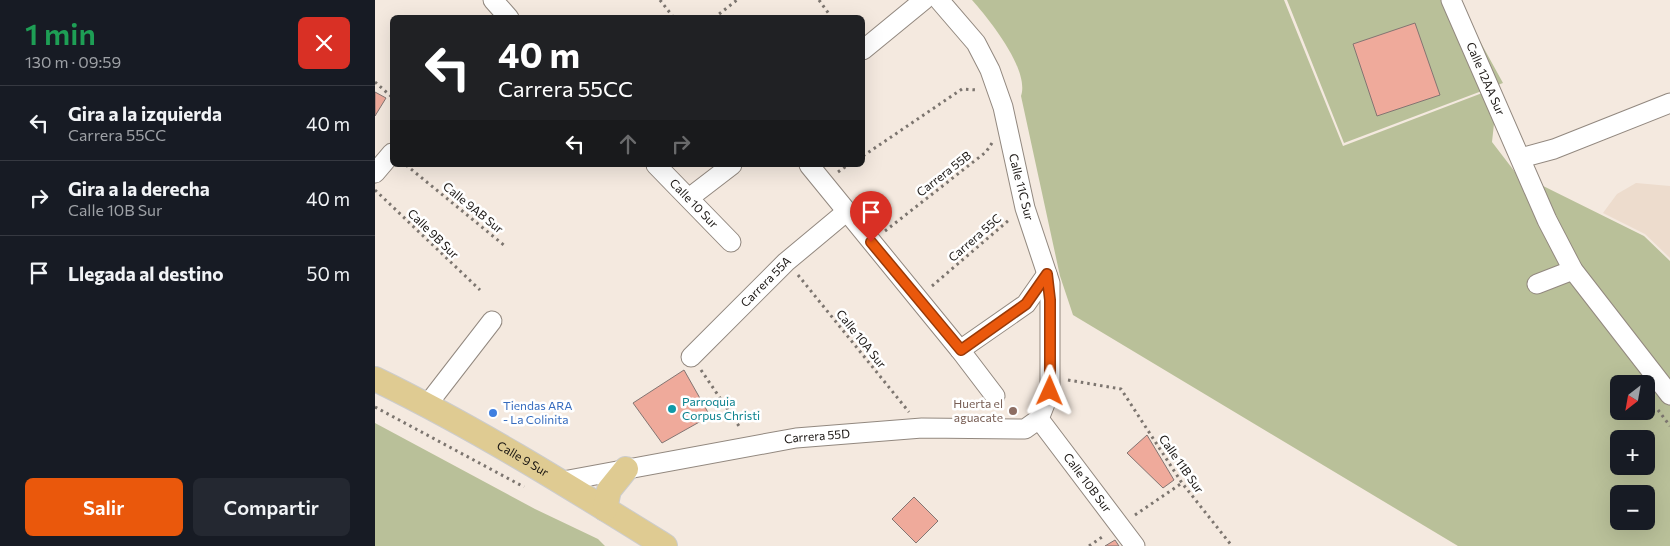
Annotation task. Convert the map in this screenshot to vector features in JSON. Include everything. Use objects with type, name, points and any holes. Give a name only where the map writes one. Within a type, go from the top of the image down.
[{"type":"main road","name":"Calle 9 Sur","points":[[375,379],[427,405],[563,481],[665,546]]},
{"type":"main road","points":[[605,509],[609,490],[626,469]]},
{"type":"street","points":[[493,0],[506,15]]},
{"type":"street","points":[[865,48],[924,0]]},
{"type":"street","name":"Calle 11C Sur","points":[[939,0],[975,43],[996,86],[1005,116],[1025,208],[1047,274],[1050,300],[1050,384]]},
{"type":"street","name":"Calle 12AA Sur","points":[[1451,0],[1471,50],[1521,158],[1547,220],[1573,270],[1670,395]]},
{"type":"street","points":[[1521,158],[1554,149],[1670,103]]},
{"type":"street","points":[[375,173],[390,155]]},
{"type":"street","name":"Calle 10 Sur","points":[[658,167],[731,242]]},
{"type":"street","points":[[689,198],[729,167]]},
{"type":"street","points":[[811,167],[961,350],[995,396]]},
{"type":"street","name":"Carrera 55A","points":[[691,357],[786,262],[847,212]]},
{"type":"street","points":[[1537,284],[1573,270]]},
{"type":"street","points":[[961,350],[1026,304],[1047,274]]},
{"type":"street","points":[[1026,304],[1050,300]]},
{"type":"street","points":[[427,405],[492,320]]},
{"type":"street","points":[[1039,419],[1050,384]]},
{"type":"street","name":"Carrera 55D","points":[[563,481],[796,438],[923,428],[1025,429],[1039,419]]},
{"type":"street","name":"Calle 10B Sur","points":[[1039,419],[1135,546]]},
{"type":"path","points":[[660,0],[672,15]]},
{"type":"path","points":[[717,15],[737,0]]},
{"type":"path","points":[[819,0],[830,15]]},
{"type":"path","points":[[375,82],[390,95]]},
{"type":"path","points":[[865,155],[962,89],[978,90],[996,86]]},
{"type":"path","name":"Carrera 55B","points":[[871,242],[986,152],[992,143],[991,135]]},
{"type":"path","name":"Calle 9AB Sur","points":[[408,167],[505,246]]},
{"type":"path","name":"Calle 9B Sur","points":[[375,190],[480,290]]},
{"type":"path","name":"Carrera 55C","points":[[918,297],[1011,217]]},
{"type":"path","name":"Calle 10A Sur","points":[[786,262],[923,428]]},
{"type":"path","points":[[707,378],[752,446]]},
{"type":"path","name":"Calle 11B Sur","points":[[1050,384],[1121,389],[1182,483],[1232,546]]},
{"type":"path","points":[[375,407],[526,488]]},
{"type":"shaded area","points":[[1636,183],[1670,186],[1670,258],[1645,234],[1603,213],[1617,194]]},
{"type":"green space","points":[[972,0],[1284,0],[1343,146],[1498,87],[1492,142],[1515,172],[1644,236],[1670,261],[1670,546],[1458,546],[1073,315],[1060,276],[1021,96],[1020,73],[1014,59],[997,32]]},
{"type":"green space","points":[[1287,0],[1460,0],[1465,14],[1503,83],[1344,143]]},
{"type":"green space","points":[[375,423],[535,509],[598,539],[605,546],[375,546]]},
{"type":"building","points":[[1415,23],[1440,95],[1377,116],[1353,44]]},
{"type":"building","points":[[375,92],[386,98],[375,116]]},
{"type":"building","name":"Parroquia Corpus Christi","points":[[684,370],[710,416],[662,443],[633,403]]},
{"type":"building","points":[[1147,435],[1174,480],[1163,488],[1127,453]]},
{"type":"building","points":[[914,497],[938,521],[916,543],[892,519]]},
{"type":"building","points":[[1115,540],[1119,546],[1105,546]]},
{"type":"place","name":"Parroquia Corpus Christi","points":[[672,409]]},
{"type":"place","name":"Huerta el aguacate","points":[[1013,411]]},
{"type":"place","name":"Tiendas ARA - La Colinita","points":[[493,413]]},
{"type":"route","points":[[871,242],[961,350],[1026,304],[1047,274],[1051,317],[1050,391]]}]
